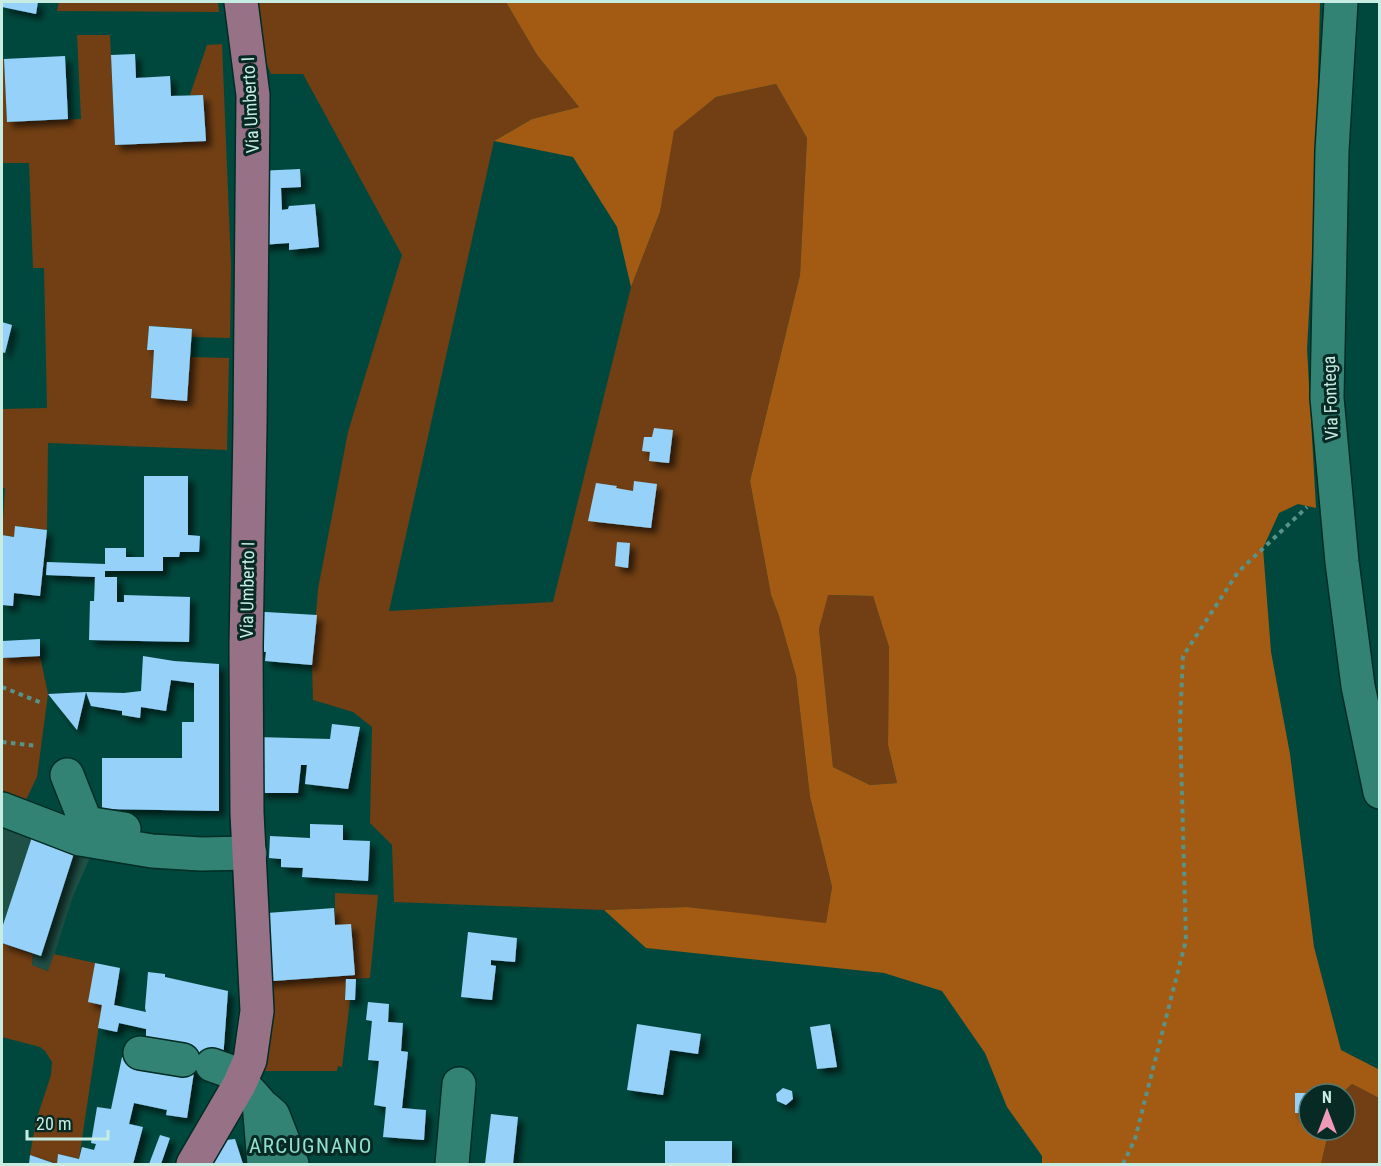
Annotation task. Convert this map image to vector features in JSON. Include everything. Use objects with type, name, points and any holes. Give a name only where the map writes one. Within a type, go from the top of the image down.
[{"type":"main road","name":"Via Umberto I","points":[[193,1164],[247,1088],[257,1011],[247,813],[246,646],[252,322],[253,95],[240,2]]},
{"type":"street","name":"Via Fontega","points":[[1341,2],[1332,150],[1327,398],[1342,562],[1358,686],[1380,792]]},
{"type":"street","points":[[67,775],[86,823],[154,835],[190,854]]},
{"type":"street","points":[[2,809],[80,839],[152,851],[190,854],[250,853]]},
{"type":"street","points":[[140,1053],[197,1063],[247,1088],[273,1116],[292,1164]]},
{"type":"street","points":[[452,1164],[459,1084]]},
{"type":"street","points":[[247,1088],[264,1164]]},
{"type":"path","points":[[1123,1164],[1135,1139],[1186,940],[1180,723],[1184,656],[1238,572],[1335,481]]},
{"type":"path","points":[[2,687],[42,703]]},
{"type":"path","points":[[2,742],[37,746]]},
{"type":"shaded area","points":[[59,2],[218,2],[219,12],[57,11]]},
{"type":"shaded area","points":[[247,2],[506,2],[537,55],[579,107],[532,119],[494,141],[389,611],[553,602],[631,287],[660,212],[673,131],[716,97],[776,84],[807,138],[800,275],[750,481],[771,595],[796,676],[810,797],[832,887],[826,924],[687,907],[604,910],[394,902],[392,845],[370,823],[372,727],[353,712],[313,700],[312,665],[318,589],[348,432],[402,255],[303,74],[271,74],[252,30]]},
{"type":"shaded area","points":[[506,2],[1320,2],[1315,204],[1307,349],[1316,508],[1298,504],[1279,513],[1263,548],[1271,652],[1290,754],[1314,947],[1341,1050],[1380,1070],[1379,1098],[1357,1087],[1357,1082],[1297,1082],[1297,1142],[1326,1142],[1321,1164],[1042,1164],[1042,1156],[1007,1107],[985,1053],[942,991],[884,973],[646,948],[604,910],[687,907],[826,923],[832,887],[810,797],[796,676],[771,595],[750,481],[800,275],[807,138],[776,84],[716,97],[674,131],[660,212],[631,287],[617,227],[573,157],[494,141],[532,119],[579,107],[537,55]],"holes":[[[828,595],[873,596],[889,647],[888,745],[897,783],[870,785],[833,767],[819,629]]]},
{"type":"shaded area","points":[[77,35],[110,35],[115,145],[205,141],[203,95],[190,95],[207,45],[222,44],[231,265],[230,338],[191,337],[192,329],[149,326],[147,350],[154,350],[151,398],[187,400],[190,357],[229,358],[227,450],[48,443],[47,530],[16,526],[14,537],[2,535],[5,488],[2,488],[2,409],[47,408],[44,268],[33,268],[29,163],[2,163],[2,59],[4,59],[7,122],[81,119]]},
{"type":"shaded area","points":[[827,595],[873,596],[889,647],[888,745],[897,783],[870,785],[833,767],[819,629]]},
{"type":"shaded area","points":[[40,656],[48,694],[37,777],[22,808],[2,798],[2,658]]},
{"type":"shaded area","points":[[2,822],[93,851],[73,896],[49,971],[32,965],[33,954],[2,943]]},
{"type":"shaded area","points":[[335,893],[378,895],[370,978],[346,979],[345,1000],[350,1000],[342,1067],[338,1066],[337,1071],[263,1071],[260,982],[355,975],[351,925],[335,925]]},
{"type":"shaded area","points":[[2,943],[33,954],[32,965],[48,971],[54,954],[95,963],[89,1002],[102,1005],[79,1159],[58,1154],[57,1164],[30,1155],[36,1121],[51,1075],[52,1062],[40,1047],[2,1037]]},
{"type":"shaded area","points":[[1357,1087],[1379,1098],[1379,1164],[1321,1164],[1326,1142],[1357,1142]]},
{"type":"building","points":[[2,2],[38,2],[36,14],[2,7]]},
{"type":"building","points":[[135,54],[136,78],[170,76],[171,96],[203,95],[206,141],[115,145],[111,55]]},
{"type":"building","points":[[65,56],[68,119],[7,122],[4,59]]},
{"type":"building","points":[[300,169],[301,187],[281,188],[282,210],[288,209],[289,206],[315,204],[319,247],[289,250],[289,243],[261,245],[257,171]]},
{"type":"building","points":[[2,322],[12,325],[5,353],[2,352]]},
{"type":"building","points":[[149,326],[192,329],[187,401],[151,398],[154,350],[147,350]]},
{"type":"building","points":[[654,428],[673,430],[669,463],[649,461],[650,452],[642,451],[644,437],[652,437]]},
{"type":"building","points":[[144,476],[188,476],[188,535],[200,536],[199,552],[180,552],[179,557],[163,557],[163,571],[105,571],[105,577],[117,577],[117,602],[124,602],[124,595],[190,597],[189,642],[89,640],[90,601],[94,601],[95,577],[46,575],[47,562],[105,564],[105,548],[126,548],[126,557],[144,557]]},
{"type":"building","points":[[634,481],[657,484],[651,528],[588,521],[596,483],[633,491]]},
{"type":"building","points":[[15,526],[47,530],[40,596],[14,593],[13,606],[2,605],[2,535],[14,537]]},
{"type":"building","points":[[617,542],[630,543],[628,568],[615,566]]},
{"type":"building","points":[[249,611],[317,615],[312,665],[265,661],[266,652],[246,651]]},
{"type":"building","points":[[40,639],[40,656],[2,658],[2,641]]},
{"type":"building","points":[[143,656],[219,664],[219,811],[102,809],[102,758],[182,758],[182,722],[194,722],[194,683],[171,680],[166,711],[141,707],[140,718],[122,715],[122,711],[91,706],[86,692],[141,691]]},
{"type":"building","points":[[86,692],[77,730],[48,694]]},
{"type":"building","points":[[332,724],[360,727],[348,789],[305,784],[307,765],[301,765],[298,793],[259,793],[256,737],[330,739]]},
{"type":"building","points":[[310,824],[343,825],[343,840],[370,841],[368,881],[302,877],[303,868],[281,867],[281,859],[269,858],[270,836],[310,838]]},
{"type":"building","points":[[33,834],[76,847],[41,956],[2,943],[2,928]]},
{"type":"building","points":[[334,908],[335,925],[351,924],[355,975],[260,982],[267,913]]},
{"type":"building","points":[[468,932],[517,938],[515,962],[491,960],[491,965],[496,966],[492,1000],[461,997]]},
{"type":"building","points":[[95,963],[120,968],[114,1005],[146,1012],[148,972],[165,974],[165,977],[228,991],[223,1060],[211,1074],[194,1072],[187,1118],[166,1115],[167,1110],[134,1103],[129,1124],[143,1127],[133,1164],[57,1164],[58,1154],[79,1159],[82,1147],[94,1150],[96,1144],[91,1143],[97,1107],[111,1109],[122,1057],[182,1067],[146,1043],[146,1029],[119,1023],[117,1032],[98,1028],[102,1005],[88,1002]]},
{"type":"building","points":[[346,979],[356,979],[355,1000],[345,1000]]},
{"type":"building","points":[[368,1002],[389,1004],[388,1022],[403,1023],[401,1051],[408,1052],[402,1108],[426,1110],[424,1140],[383,1137],[386,1107],[374,1105],[379,1061],[368,1060],[372,1021],[366,1020]]},
{"type":"building","points":[[637,1024],[701,1034],[698,1054],[670,1050],[663,1095],[627,1090]]},
{"type":"building","points":[[830,1024],[837,1067],[817,1069],[810,1027]]},
{"type":"building","points":[[783,1088],[792,1091],[793,1099],[786,1105],[777,1101],[776,1094]]},
{"type":"building","points":[[1295,1093],[1297,1093],[1297,1113],[1295,1113]]},
{"type":"building","points":[[491,1114],[518,1117],[513,1164],[485,1164]]},
{"type":"building","points":[[160,1135],[170,1138],[161,1164],[149,1164]]},
{"type":"building","points":[[235,1139],[243,1164],[197,1164],[207,1142]]},
{"type":"building","points":[[665,1141],[732,1141],[732,1164],[665,1164]]},
{"type":"building","points":[[30,1155],[56,1164],[29,1164]]},
{"type":"district","name":"ARCUGNANO","points":[[311,1146]]}]
